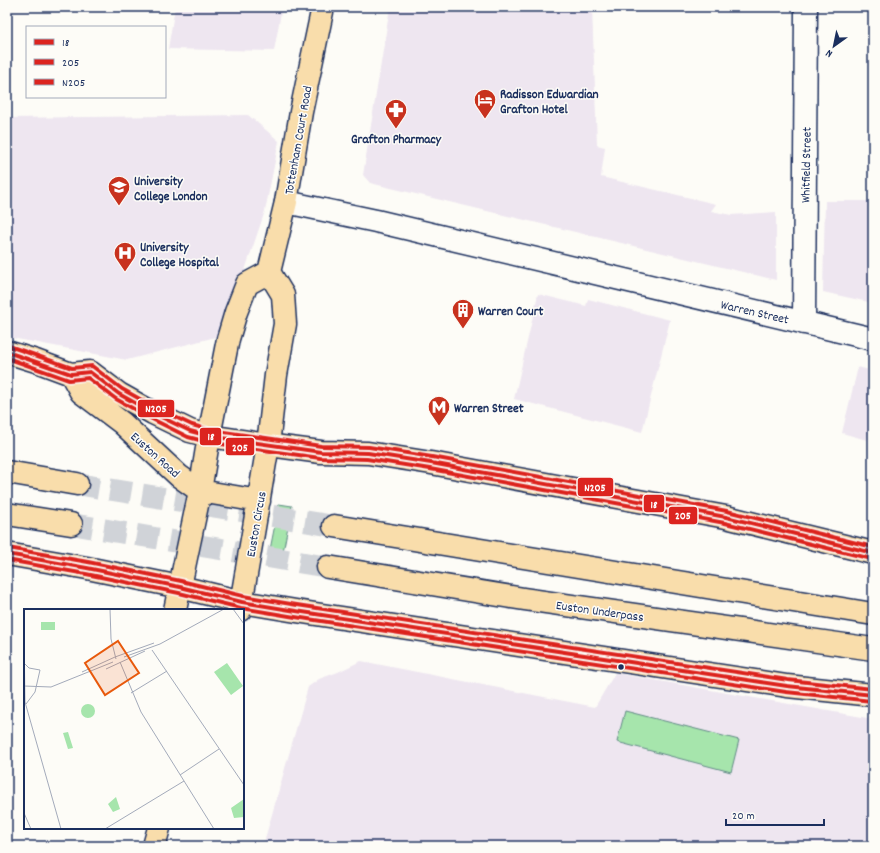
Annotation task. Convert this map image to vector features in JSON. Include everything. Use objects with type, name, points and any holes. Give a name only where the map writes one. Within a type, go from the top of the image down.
[{"type":"main road","name":"Tottenham Court Road","points":[[268,272],[286,202],[302,112],[324,7]]},
{"type":"main road","points":[[175,609],[200,491],[225,351],[236,312],[247,284],[268,272],[283,295],[285,324],[276,375],[268,446]]},
{"type":"main road","points":[[7,352],[71,374],[90,372],[120,394],[154,413],[190,431],[209,436],[268,446],[321,452],[368,453],[432,463],[726,517],[873,553]]},
{"type":"main road","name":"Euston Road","points":[[71,374],[81,392],[122,423],[179,476],[200,491],[260,501]]},
{"type":"main road","name":"Euston Circus","points":[[241,606],[260,501],[268,446]]},
{"type":"main road","points":[[7,472],[77,484]]},
{"type":"main road","points":[[7,514],[71,524]]},
{"type":"main road","points":[[334,526],[873,614]]},
{"type":"main road","points":[[7,554],[87,568],[180,587],[241,606],[787,686],[873,695]]},
{"type":"main road","name":"Euston Underpass","points":[[328,567],[524,599],[873,649]]},
{"type":"main road","points":[[154,846],[159,829]]},
{"type":"street","name":"Whitfield Street","points":[[804,323],[806,7]]},
{"type":"street","name":"Warren Street","points":[[286,202],[376,221],[873,339]]},
{"type":"shaded area","points":[[175,7],[282,7],[274,51],[168,49]]},
{"type":"shaded area","name":"Radisson Edwardian Grafton Hotel","points":[[390,7],[592,7],[597,145],[605,147],[601,177],[716,204],[711,211],[731,215],[776,212],[776,280],[370,183],[363,175]]},
{"type":"shaded area","name":"University College London","points":[[248,115],[279,141],[265,211],[223,335],[127,360],[7,337],[7,118]]},
{"type":"shaded area","points":[[825,201],[873,201],[873,303],[823,292]]},
{"type":"shaded area","points":[[538,294],[586,306],[588,299],[670,320],[642,432],[514,399]]},
{"type":"shaded area","points":[[858,367],[873,371],[873,415],[867,440],[842,433]]},
{"type":"shaded area","points":[[361,661],[595,707],[615,673],[873,719],[873,846],[263,846],[308,687],[319,679]]},
{"type":"green space","points":[[279,504],[292,506],[281,562],[268,560]]},
{"type":"green space","points":[[625,711],[739,740],[731,772],[617,742]]},
{"type":"tunnel","points":[[77,484],[334,526]]},
{"type":"tunnel","points":[[71,524],[328,567]]},
{"type":"transit line","name":"N205","points":[[9,346],[72,368],[92,366],[122,389],[156,408],[192,425],[210,430],[321,446],[369,447],[432,457],[727,511],[873,547]]},
{"type":"transit line","name":"18","points":[[7,352],[71,374],[90,372],[119,394],[153,413],[190,431],[209,436],[321,452],[368,453],[431,463],[726,517],[873,553]]},
{"type":"transit line","name":"205","points":[[7,358],[69,380],[88,378],[116,399],[150,418],[188,437],[207,442],[320,458],[367,459],[430,469],[725,523],[872,559]]},
{"type":"transit line","name":"N205","points":[[8,548],[88,562],[181,581],[243,596],[297,605],[788,680],[873,689]]},
{"type":"transit line","name":"18","points":[[7,554],[87,568],[180,587],[242,602],[296,611],[787,686],[873,695]]},
{"type":"transit line","name":"205","points":[[7,560],[179,593],[241,608],[295,617],[786,692],[872,701]]},
{"type":"place","name":"Radisson Edwardian Grafton Hotel","points":[[485,120]]},
{"type":"place","name":"Grafton Pharmacy","points":[[396,130]]},
{"type":"place","name":"University College London","points":[[119,206]]},
{"type":"place","name":"University College Hospital","points":[[125,272]]},
{"type":"place","name":"Warren Court","points":[[463,330]]},
{"type":"place","name":"Warren Street","points":[[439,426]]}]
